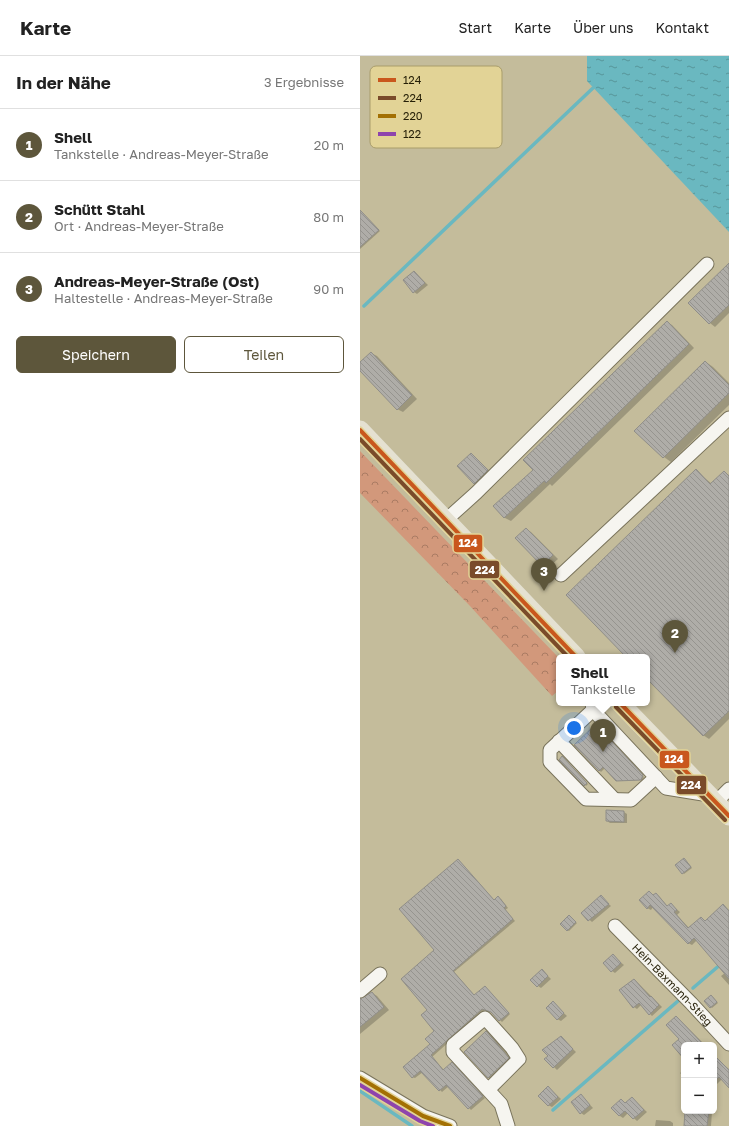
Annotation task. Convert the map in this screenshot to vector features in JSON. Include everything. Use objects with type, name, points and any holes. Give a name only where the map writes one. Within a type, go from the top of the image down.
[{"type":"main road","points":[[360,430],[573,654]]},
{"type":"main road","points":[[623,706],[729,816]]},
{"type":"street","points":[[446,520],[476,493],[707,264]]},
{"type":"street","points":[[562,575],[729,418]]},
{"type":"street","points":[[656,777],[631,800],[586,799],[550,762],[550,750],[593,706],[666,788],[712,798],[729,789]]},
{"type":"street","points":[[559,741],[614,799]]},
{"type":"street","name":"Hein-Baxmann-Stieg","points":[[615,926],[729,1044]]},
{"type":"street","points":[[360,991],[380,974]]},
{"type":"street","points":[[488,1090],[519,1059],[512,1048],[485,1018],[453,1045],[453,1052],[488,1090],[501,1104],[508,1126]]},
{"type":"street","points":[[360,1078],[423,1116],[450,1126]]},
{"type":"green space","points":[[360,451],[556,655],[556,693],[552,696],[470,606],[360,493]]},
{"type":"water","points":[[587,56],[729,56],[729,232],[587,81]]},
{"type":"building","points":[[360,210],[379,230],[360,247]]},
{"type":"building","points":[[729,263],[729,305],[709,324],[688,303]]},
{"type":"building","points":[[414,271],[425,283],[413,293],[403,280]]},
{"type":"building","points":[[667,321],[689,344],[546,483],[544,481],[504,518],[493,506],[533,470],[523,460]]},
{"type":"building","points":[[371,352],[412,395],[397,410],[360,371],[360,362]]},
{"type":"building","points":[[705,361],[729,385],[729,393],[663,458],[634,431]]},
{"type":"building","points":[[471,453],[488,470],[474,484],[457,466]]},
{"type":"building","points":[[696,469],[710,484],[724,471],[729,476],[729,711],[703,736],[650,682],[650,654],[623,654],[566,595]]},
{"type":"building","points":[[526,528],[553,555],[542,566],[515,538]]},
{"type":"building","points":[[596,724],[643,775],[641,780],[616,781],[603,767],[599,771],[574,745]]},
{"type":"building","points":[[562,756],[587,783],[584,786],[559,760]]},
{"type":"building","points":[[606,810],[624,811],[624,822],[606,821]]},
{"type":"building","points":[[684,858],[691,867],[682,874],[675,865]]},
{"type":"building","points":[[458,859],[494,900],[498,896],[506,906],[504,908],[513,919],[453,971],[474,995],[485,986],[509,1013],[499,1021],[491,1012],[482,1009],[431,1055],[443,1070],[452,1062],[483,1096],[468,1109],[446,1085],[439,1091],[420,1071],[412,1078],[403,1067],[430,1044],[425,1039],[434,1031],[421,1015],[427,1010],[401,979],[434,950],[399,909]]},
{"type":"building","points":[[649,891],[653,895],[656,893],[667,906],[671,903],[677,910],[674,912],[688,928],[701,917],[705,921],[723,904],[729,911],[729,979],[694,938],[688,944],[650,905],[647,909],[639,900]]},
{"type":"building","points":[[601,895],[609,904],[588,921],[581,913]]},
{"type":"building","points":[[569,915],[576,922],[567,931],[560,924]]},
{"type":"building","points":[[613,954],[621,963],[611,972],[603,963]]},
{"type":"building","points":[[542,969],[548,976],[537,987],[530,980]]},
{"type":"building","points":[[634,979],[659,1005],[649,1015],[639,1003],[633,1008],[619,990]]},
{"type":"building","points":[[372,992],[384,1007],[360,1027],[360,999]]},
{"type":"building","points":[[711,995],[717,1002],[710,1008],[704,1001]]},
{"type":"building","points":[[553,1001],[564,1013],[557,1020],[546,1008]]},
{"type":"building","points":[[676,1016],[701,1042],[681,1042],[681,1056],[672,1045],[679,1039],[666,1025]]},
{"type":"building","points":[[486,1031],[509,1058],[488,1078],[464,1052]]},
{"type":"building","points":[[561,1036],[573,1049],[553,1068],[544,1059],[548,1056],[542,1050]]},
{"type":"building","points":[[717,1058],[729,1070],[729,1088],[719,1077],[717,1079]]},
{"type":"building","points":[[548,1086],[558,1097],[548,1106],[538,1096]]},
{"type":"building","points":[[581,1094],[590,1105],[580,1114],[571,1102]]},
{"type":"building","points":[[632,1097],[644,1110],[633,1119],[625,1111],[619,1116],[611,1108],[621,1099],[625,1103]]},
{"type":"building","points":[[685,1114],[709,1114],[707,1126],[684,1126]]},
{"type":"waterway","points":[[364,306],[593,88]]},
{"type":"waterway","points":[[693,988],[721,964]]},
{"type":"waterway","points":[[553,1110],[678,1001]]},
{"type":"waterway","points":[[360,1091],[412,1126]]},
{"type":"transit line","name":"124","points":[[360,430],[573,654]]},
{"type":"transit line","name":"224","points":[[360,439],[565,654]]},
{"type":"transit line","name":"124","points":[[623,706],[729,816]]},
{"type":"transit line","name":"224","points":[[616,707],[725,820]]},
{"type":"transit line","name":"220","points":[[360,1078],[423,1116],[450,1126]]},
{"type":"transit line","name":"122","points":[[360,1085],[420,1121],[433,1126]]},
{"type":"place","name":"Andreas-Meyer-Straße (Ost)","points":[[544,591]]},
{"type":"place","name":"Schütt Stahl","points":[[675,653]]},
{"type":"place","name":"Shell","points":[[603,752]]}]
